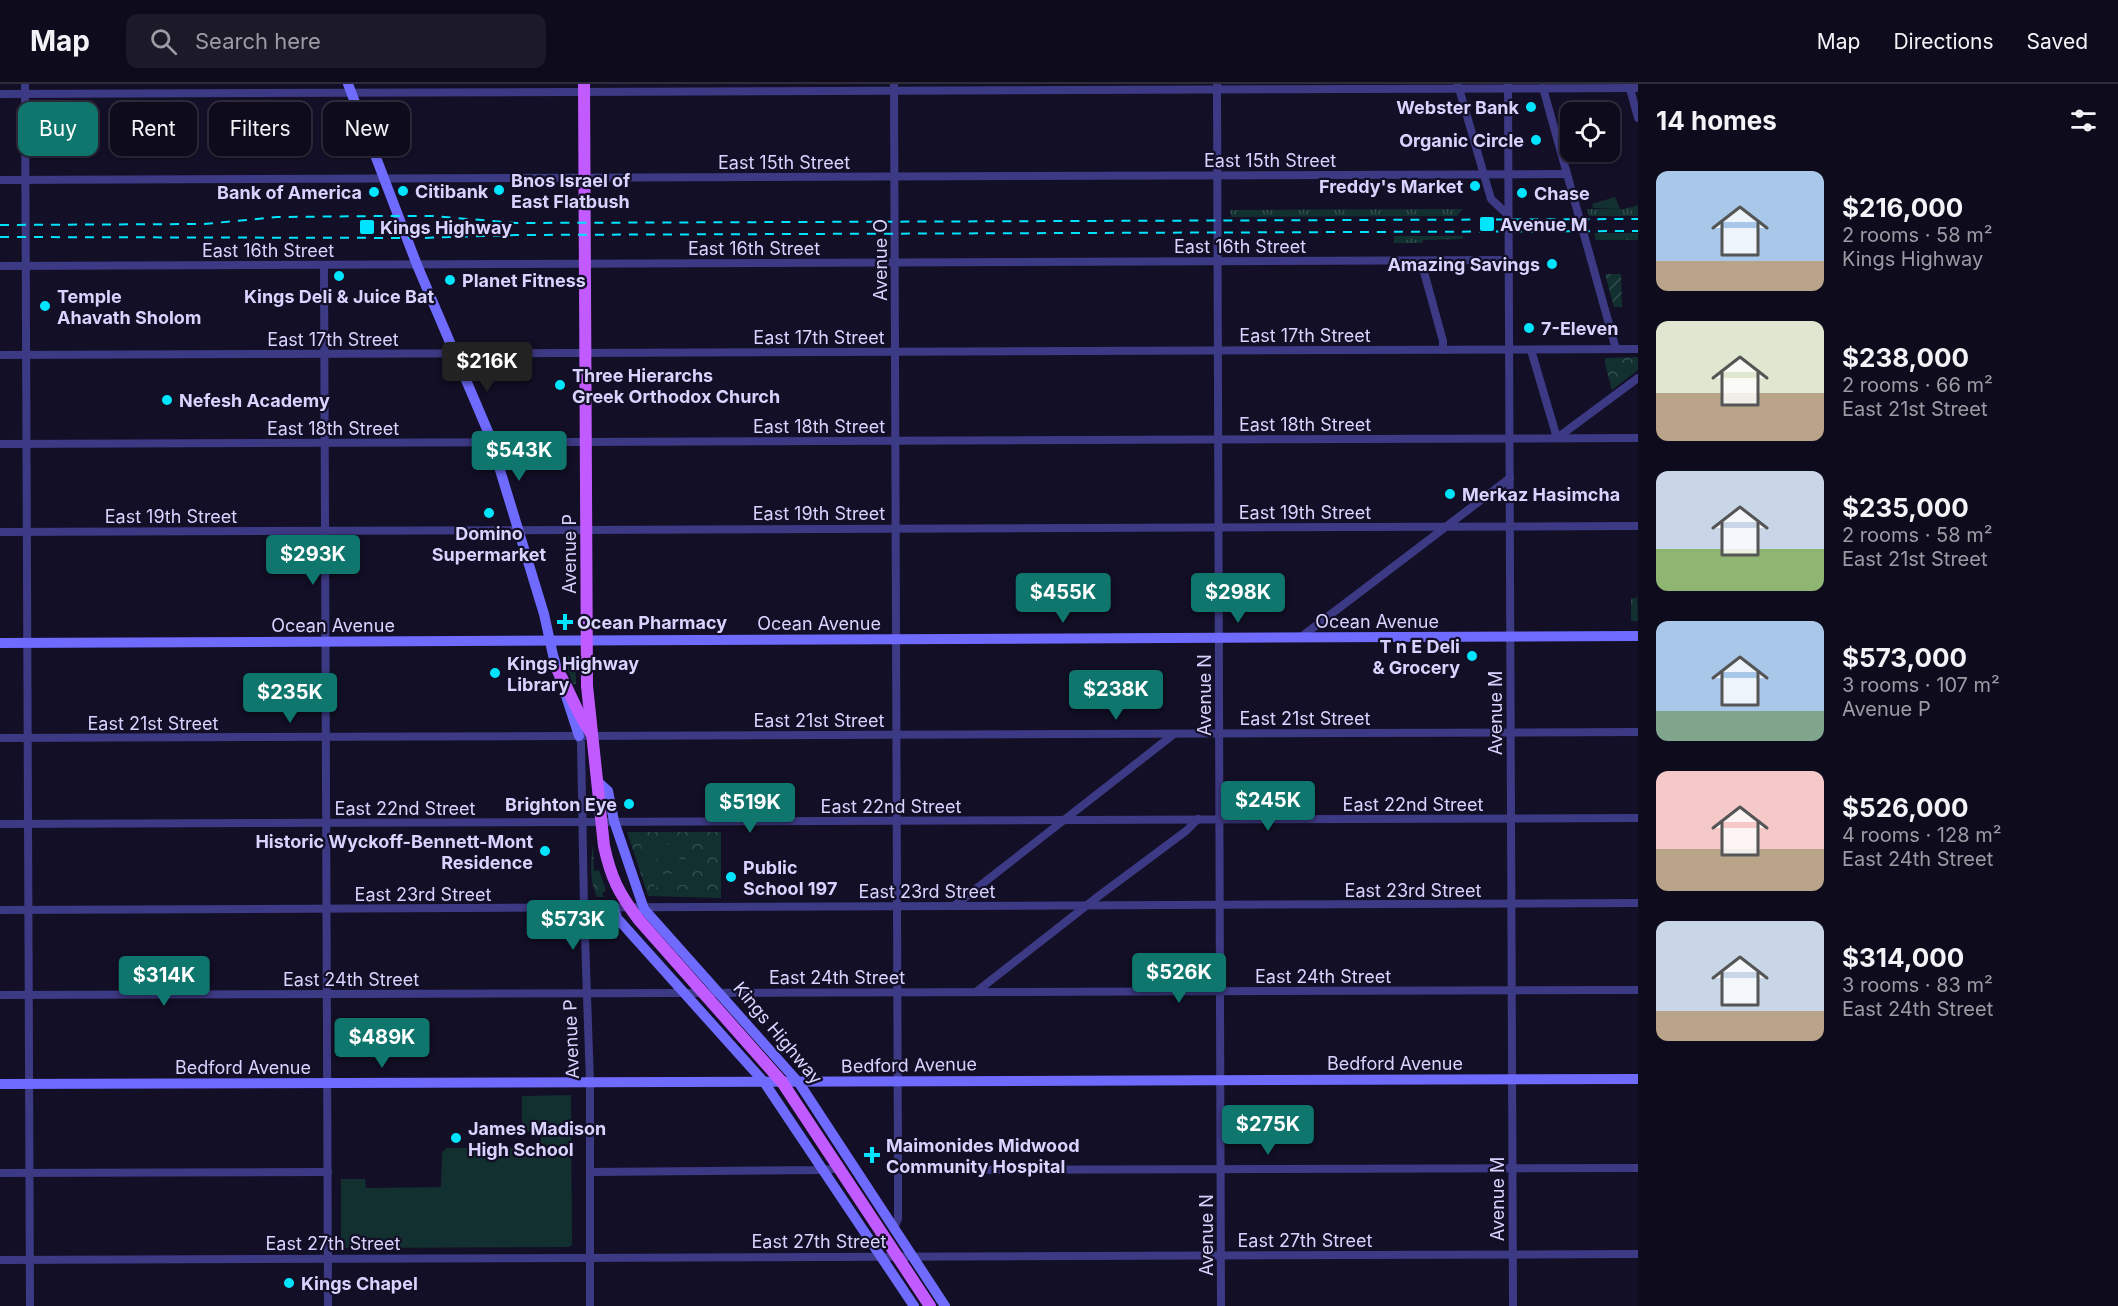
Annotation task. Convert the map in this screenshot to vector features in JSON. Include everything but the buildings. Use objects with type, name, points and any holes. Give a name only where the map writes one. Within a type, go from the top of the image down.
[{"type":"main road","points":[[350,88],[417,265],[492,442],[579,736]]},
{"type":"main road","name":"Avenue P","points":[[584,88],[587,686],[593,736]]},
{"type":"main road","name":"Ocean Avenue","points":[[0,643],[1638,636]]},
{"type":"main road","points":[[558,671],[593,736]]},
{"type":"main road","name":"Kings Highway","points":[[593,736],[598,782],[608,821],[644,909],[799,1083],[945,1306]]},
{"type":"main road","name":"Kings Highway","points":[[608,821],[610,871],[622,899],[782,1082],[930,1306]]},
{"type":"main road","points":[[614,908],[617,918],[764,1082],[914,1306]]},
{"type":"main road","name":"Bedford Avenue","points":[[0,1084],[1638,1079]]},
{"type":"street","points":[[25,84],[30,1306]]},
{"type":"street","points":[[1458,86],[1491,199],[1508,215]]},
{"type":"street","name":"Avenue M","points":[[1508,86],[1513,1306]]},
{"type":"street","name":"Avenue N","points":[[1217,87],[1221,1306]]},
{"type":"street","points":[[0,94],[350,88],[1632,87],[1638,118]]},
{"type":"street","name":"Avenue O","points":[[894,88],[898,992],[898,1219],[894,1228]]},
{"type":"street","points":[[1544,88],[1616,349]]},
{"type":"street","name":"East 15th Street","points":[[0,180],[1567,174]]},
{"type":"street","name":"East 16th Street","points":[[0,266],[1509,260]]},
{"type":"street","points":[[1424,261],[1424,272],[1443,341],[1443,350]]},
{"type":"street","points":[[324,265],[328,1306]]},
{"type":"street","name":"East 17th Street","points":[[0,355],[1638,349]]},
{"type":"street","points":[[1531,350],[1557,438],[1638,378]]},
{"type":"street","name":"East 18th Street","points":[[0,444],[1638,438]]},
{"type":"street","points":[[1300,638],[1444,526],[1510,478]]},
{"type":"street","name":"East 19th Street","points":[[0,532],[1638,526]]},
{"type":"street","name":"East 21st Street","points":[[0,738],[1638,732]]},
{"type":"street","points":[[954,906],[1174,734]]},
{"type":"street","name":"Avenue P","points":[[579,736],[581,742],[590,1083],[590,1306]]},
{"type":"street","name":"East 22nd Street","points":[[0,824],[1638,818]]},
{"type":"street","points":[[976,992],[1186,831],[1198,819]]},
{"type":"street","name":"East 23rd Street","points":[[0,910],[1638,903]]},
{"type":"street","name":"East 24th Street","points":[[0,995],[1638,990]]},
{"type":"street","points":[[590,1172],[823,1170],[854,1167]]},
{"type":"street","points":[[898,1170],[1638,1168]]},
{"type":"street","points":[[0,1173],[328,1172]]},
{"type":"street","name":"East 27th Street","points":[[0,1260],[1638,1254]]},
{"type":"green space","points":[[1615,197],[1620,209],[1593,208],[1592,204]]},
{"type":"green space","points":[[1638,205],[1638,216],[1589,216],[1587,209],[1624,209]]},
{"type":"green space","points":[[1463,209],[1457,216],[1231,217],[1230,210]]},
{"type":"green space","points":[[1594,233],[1638,233],[1638,240],[1596,240]]},
{"type":"green space","points":[[1394,236],[1463,236],[1463,239],[1394,243]]},
{"type":"green space","points":[[1605,274],[1621,274],[1622,307],[1614,307]]},
{"type":"green space","points":[[1638,357],[1638,370],[1612,390],[1605,358]]},
{"type":"green space","points":[[1637,590],[1638,621],[1631,621],[1631,598],[1637,598]]},
{"type":"green space","points":[[563,656],[575,656],[576,684],[573,684]]},
{"type":"green space","points":[[627,832],[721,832],[721,898],[648,896]]},
{"type":"green space","points":[[649,840],[651,845],[677,844],[677,856],[655,856],[659,868],[650,871],[646,859],[653,856],[651,853],[645,856],[640,843]]},
{"type":"green space","points":[[593,844],[594,871],[599,870],[606,891],[602,893],[604,897],[597,897],[594,891],[591,863]]},
{"type":"green space","points":[[662,859],[688,859],[688,871],[662,871]]},
{"type":"green space","points":[[660,872],[662,877],[662,874],[688,873],[688,885],[662,885],[655,888],[651,876]]},
{"type":"green space","name":"James Madison High School","points":[[571,1095],[572,1245],[569,1247],[341,1248],[341,1179],[365,1179],[366,1188],[441,1187],[442,1153],[446,1148],[541,1148],[541,1132],[522,1132],[522,1096]]},
{"type":"railway","points":[[0,225],[204,224],[277,217],[382,216],[433,216],[516,223],[1638,219]]},
{"type":"railway","points":[[0,237],[422,238],[515,235],[1638,231]]},
{"type":"place","name":"Webster Bank","points":[[1531,107]]},
{"type":"place","name":"Organic Circle","points":[[1536,140]]},
{"type":"place","name":"Freddy's Market","points":[[1475,186]]},
{"type":"place","name":"Bnos Israel of East Flatbush","points":[[499,190]]},
{"type":"place","name":"Citibank","points":[[403,191]]},
{"type":"place","name":"Bank of America","points":[[374,192]]},
{"type":"place","name":"Chase","points":[[1522,193]]},
{"type":"place","name":"Avenue M","points":[[1487,224]]},
{"type":"place","name":"Kings Highway","points":[[367,227]]},
{"type":"place","name":"Amazing Savings","points":[[1552,264]]},
{"type":"place","name":"Kings Deli & Juice Bat","points":[[339,276]]},
{"type":"place","name":"Planet Fitness","points":[[450,280]]},
{"type":"place","name":"Temple Ahavath Sholom","points":[[45,306]]},
{"type":"place","name":"7-Eleven","points":[[1529,328]]},
{"type":"place","name":"Three Hierarchs Greek Orthodox Church","points":[[560,385]]},
{"type":"place","name":"Nefesh Academy","points":[[167,400]]},
{"type":"place","name":"Merkaz Hasimcha","points":[[1450,494]]},
{"type":"place","name":"Domino Supermarket","points":[[489,513]]},
{"type":"place","name":"Ocean Pharmacy","points":[[565,622]]},
{"type":"place","name":"T n E Deli & Grocery","points":[[1472,656]]},
{"type":"place","name":"Kings Highway Library","points":[[495,673]]},
{"type":"place","name":"Brighton Eye","points":[[629,804]]},
{"type":"place","name":"Historic Wyckoff-Bennett-Mont Residence","points":[[545,851]]},
{"type":"place","name":"Public School 197","points":[[731,877]]},
{"type":"place","name":"James Madison High School","points":[[456,1138]]},
{"type":"place","name":"Maimonides Midwood Community Hospital","points":[[872,1155]]},
{"type":"place","name":"Kings Chapel","points":[[289,1283]]}]
